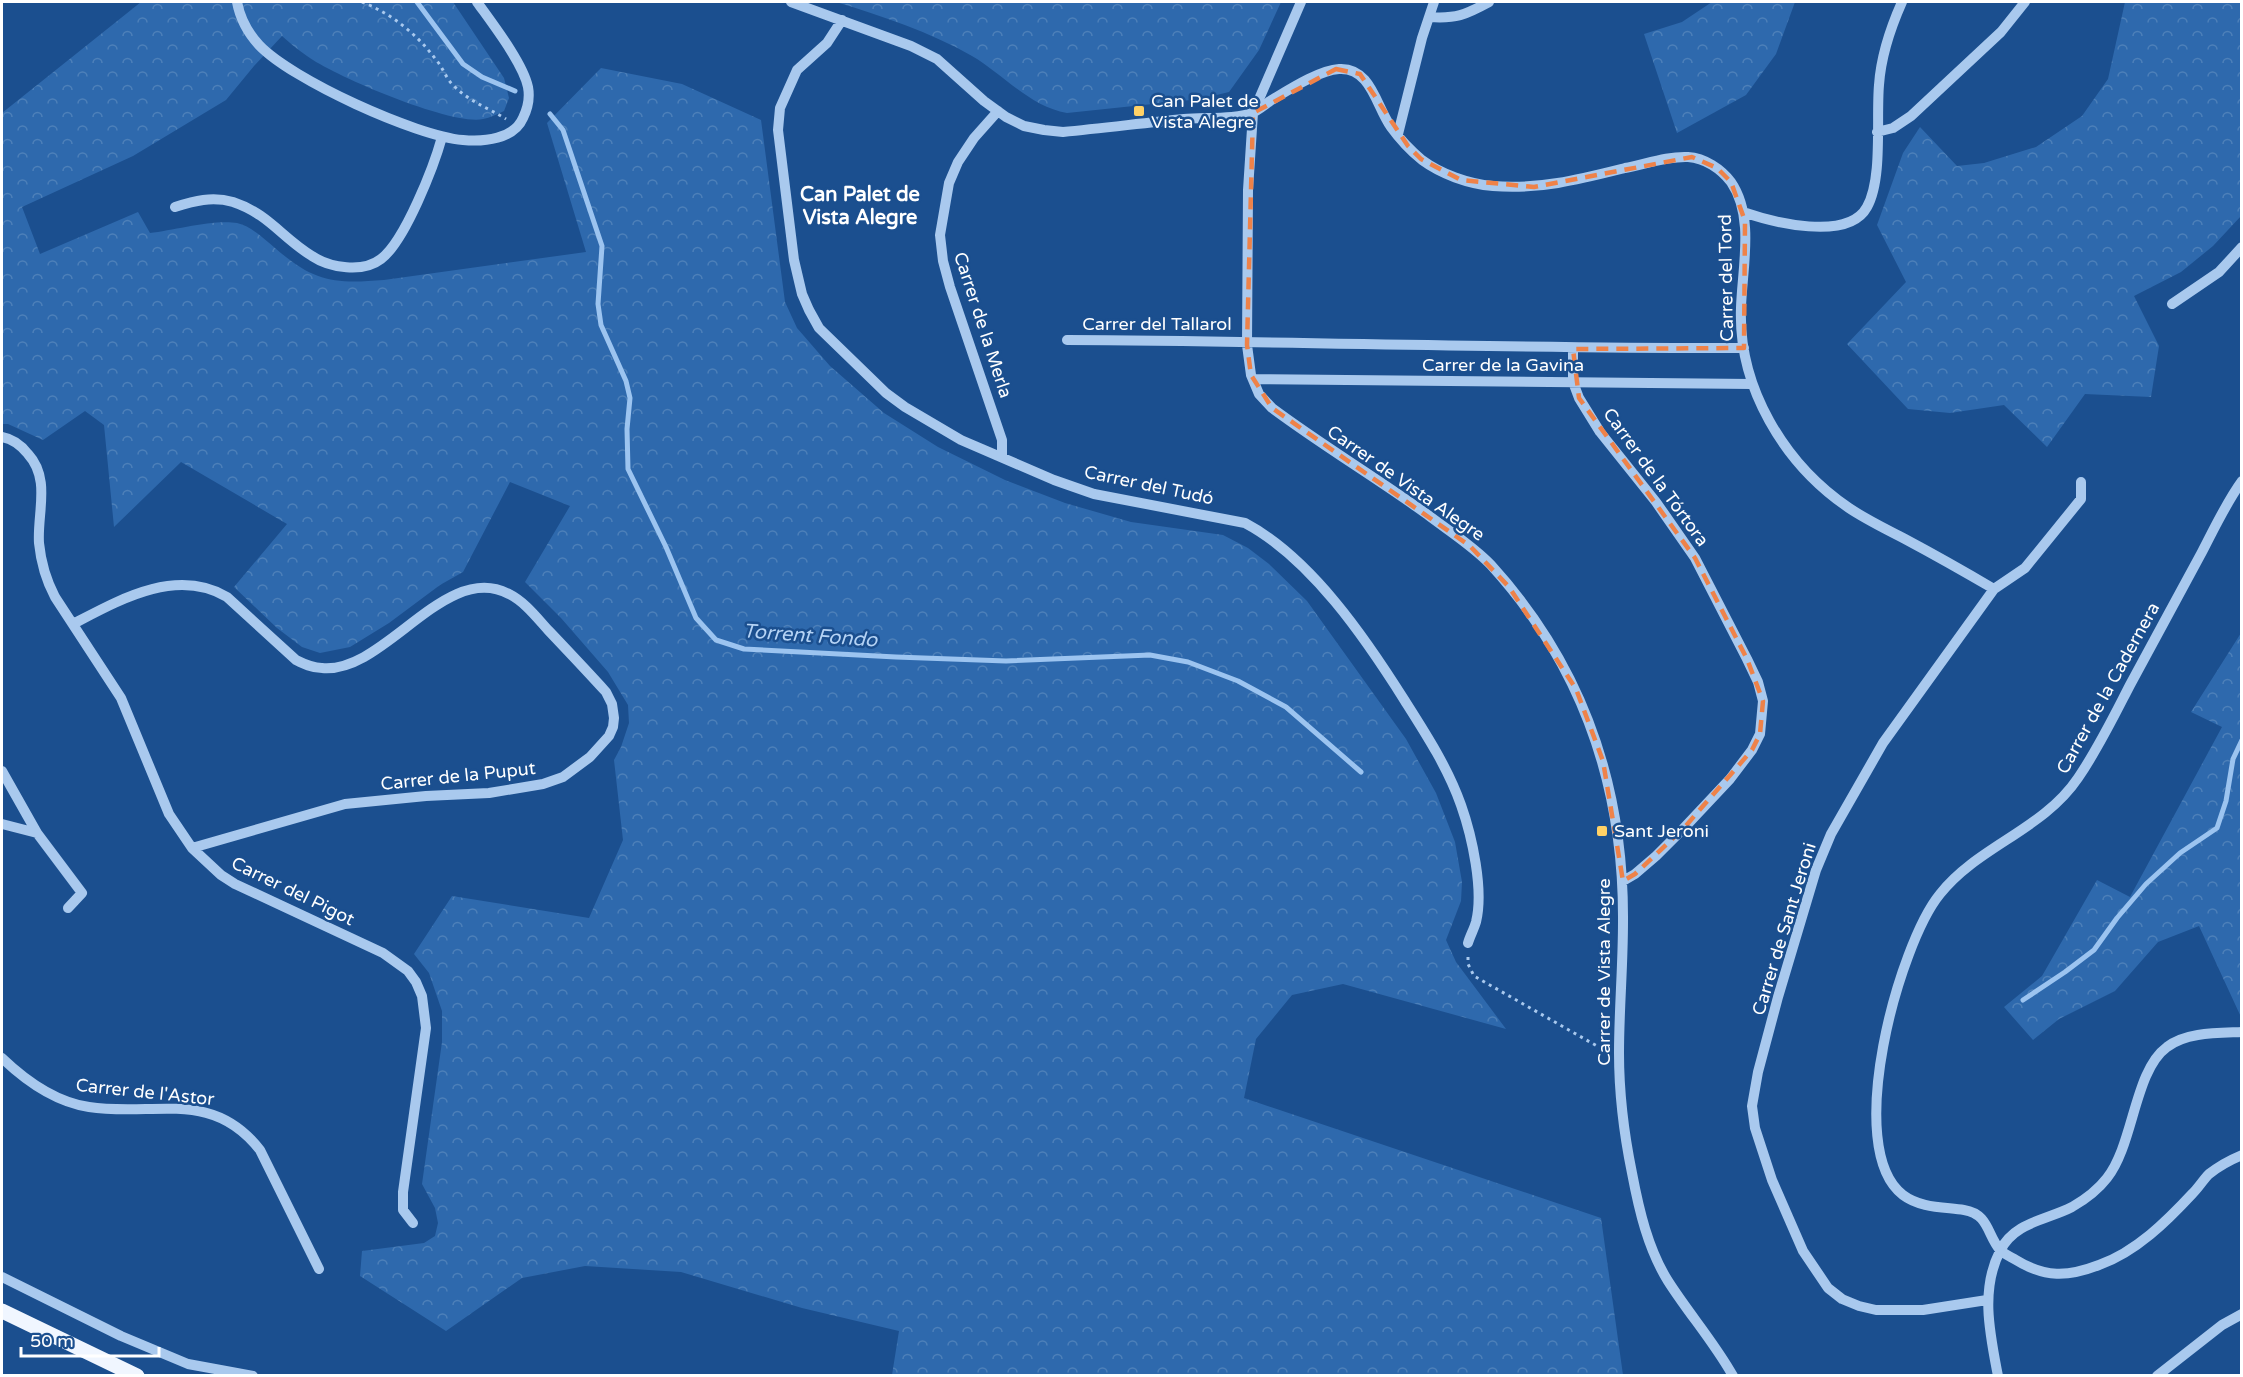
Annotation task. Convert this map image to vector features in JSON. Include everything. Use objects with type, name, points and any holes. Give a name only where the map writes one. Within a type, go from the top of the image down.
[{"type":"main road","points":[[5,1312],[137,1376]]},
{"type":"street","points":[[237,2],[246,28],[258,45],[276,61],[313,83],[366,107],[442,137],[464,141],[480,140],[513,132],[528,106],[528,87],[519,65],[477,2]]},
{"type":"street","points":[[791,2],[911,46],[937,59],[998,111],[1024,126],[1063,132],[1253,113],[1301,2]]},
{"type":"street","points":[[1398,134],[1434,2]]},
{"type":"street","points":[[1429,17],[1450,19],[1469,13],[1489,2]]},
{"type":"street","points":[[1743,212],[1762,219],[1792,225],[1822,227],[1841,225],[1855,220],[1867,209],[1873,192],[1882,56],[1902,2]]},
{"type":"street","points":[[1877,132],[1893,128],[1911,116],[2001,32],[2025,2]]},
{"type":"street","name":"Carrer del Tudó","points":[[842,20],[827,44],[797,70],[780,108],[778,130],[794,260],[802,294],[819,328],[886,393],[961,440],[1054,480],[1094,494],[1245,523],[1266,534],[1287,551],[1353,624],[1392,679],[1428,736],[1461,805],[1470,838],[1478,894],[1476,920],[1468,943]]},
{"type":"street","name":"Carrer del Tord","points":[[1253,113],[1319,75],[1336,69],[1349,69],[1360,74],[1367,81],[1391,127],[1421,159],[1461,180],[1486,185],[1534,187],[1567,182],[1672,158],[1692,157],[1717,168],[1731,182],[1743,212],[1745,231],[1741,316],[1744,348],[1752,384],[1763,409],[1783,443],[1815,481],[1849,508],[1994,589]]},
{"type":"street","name":"Carrer de la Merla","points":[[998,111],[974,138],[958,162],[949,183],[940,235],[943,261],[950,287],[1002,440],[1002,456]]},
{"type":"street","name":"Carrer de Vista Alegre","points":[[1253,113],[1248,212],[1247,341],[1252,379],[1259,394],[1272,408],[1410,502],[1470,546],[1489,563],[1557,654],[1588,717],[1603,761],[1623,881],[1618,1056],[1632,1173],[1653,1254],[1667,1280],[1723,1358],[1733,1376]]},
{"type":"street","points":[[175,207],[203,199],[231,202],[261,214],[299,248],[321,262],[353,268],[368,266],[380,260],[391,250],[435,164],[442,137]]},
{"type":"street","points":[[2172,304],[2220,272],[2241,247]]},
{"type":"street","name":"Carrer del Tallarol","points":[[1067,339],[1247,341]]},
{"type":"street","name":"Carrer de la Gavina","points":[[1247,341],[1573,349],[1744,348]]},
{"type":"street","name":"Carrer de la Tórtora","points":[[1573,349],[1573,382],[1579,398],[1600,432],[1656,502],[1695,558],[1747,658],[1758,682],[1763,701],[1760,734],[1752,750],[1730,779],[1649,862],[1623,881]]},
{"type":"street","name":"Carrer de la Gavina","points":[[1252,379],[1752,384]]},
{"type":"street","name":"Carrer del Pigot","points":[[2,437],[22,446],[39,471],[42,485],[39,523],[42,563],[47,581],[121,698],[169,814],[192,848],[214,870],[235,884],[383,953],[408,971],[416,982],[422,996],[426,1028],[404,1192],[403,1210],[412,1223]]},
{"type":"street","name":"Carrer de la Cadernera","points":[[2000,1250],[1982,1219],[1969,1211],[1925,1205],[1903,1195],[1886,1170],[1876,1117],[1886,1027],[1897,987],[1912,942],[1926,913],[1952,879],[2052,809],[2080,776],[2241,481]]},
{"type":"street","name":"Carrer de Sant Jeroni","points":[[1987,1300],[1923,1310],[1876,1310],[1842,1299],[1828,1288],[1803,1251],[1772,1180],[1755,1128],[1752,1106],[1758,1072],[1778,998],[1816,870],[1831,834],[1883,743],[1994,589],[2025,568],[2081,499],[2081,482]]},
{"type":"street","name":"Carrer de la Puput","points":[[73,624],[132,596],[158,588],[171,585],[201,586],[216,590],[227,597],[296,660],[308,666],[323,669],[357,662],[419,617],[464,591],[487,587],[498,589],[521,602],[606,692],[612,704],[614,727],[602,745],[579,767],[563,777],[543,784],[489,793],[426,796],[345,804],[192,848]]},
{"type":"street","points":[[2,771],[37,833],[82,893],[68,908]]},
{"type":"street","points":[[2,824],[37,833]]},
{"type":"street","points":[[1998,1376],[1987,1300],[1992,1273],[2000,1250],[2010,1237],[2025,1225],[2072,1207],[2095,1192],[2109,1176],[2119,1159],[2146,1076],[2165,1048],[2179,1040],[2241,1032]]},
{"type":"street","name":"Carrer de l'Astor","points":[[2,1058],[15,1071],[38,1087],[65,1100],[88,1107],[183,1109],[221,1118],[235,1124],[260,1150],[319,1269]]},
{"type":"street","points":[[2000,1250],[2033,1270],[2049,1274],[2062,1274],[2101,1265],[2137,1245],[2166,1221],[2208,1176],[2241,1155]]},
{"type":"street","points":[[2,1277],[121,1336],[188,1364],[253,1376]]},
{"type":"street","points":[[2157,1376],[2222,1325],[2241,1314]]},
{"type":"path","points":[[362,2],[388,14],[416,36],[438,62],[451,83],[474,104],[518,126]]},
{"type":"path","points":[[1468,943],[1468,964],[1474,976],[1598,1048],[1609,1052]]},
{"type":"highlighted area","points":[[1336,69],[1360,74],[1408,146],[1421,159],[1461,180],[1534,187],[1692,157],[1717,168],[1731,182],[1745,221],[1744,348],[1573,349],[1579,398],[1695,558],[1747,659],[1763,701],[1760,734],[1752,750],[1683,829],[1635,874],[1623,881],[1603,761],[1576,689],[1509,587],[1470,546],[1272,408],[1251,375],[1247,345],[1253,113]]},
{"type":"green space","points":[[141,2],[453,2],[504,78],[509,98],[504,111],[486,118],[468,119],[446,115],[366,87],[321,65],[282,36],[226,100],[133,156],[22,207],[40,254],[138,212],[150,233],[218,222],[237,223],[257,233],[301,268],[338,281],[384,280],[586,252],[547,123],[601,68],[682,84],[761,120],[785,302],[797,328],[830,366],[884,413],[938,447],[1005,480],[1065,503],[1131,522],[1223,535],[1248,548],[1269,564],[1307,601],[1406,739],[1436,793],[1455,842],[1462,882],[1461,901],[1446,940],[1456,962],[1506,1029],[1343,984],[1292,995],[1256,1039],[1244,1098],[1601,1218],[1623,1375],[892,1375],[899,1331],[802,1308],[681,1272],[585,1266],[522,1278],[446,1331],[360,1276],[362,1251],[424,1243],[435,1236],[438,1223],[435,1208],[422,1184],[442,1042],[442,1011],[429,973],[414,954],[452,896],[589,918],[623,840],[614,760],[629,723],[628,705],[608,672],[561,618],[525,582],[570,506],[510,482],[463,572],[440,585],[389,623],[350,647],[320,653],[302,647],[277,628],[234,587],[287,524],[181,462],[114,527],[104,425],[85,411],[43,440],[8,424],[2,424],[2,113]]},
{"type":"green space","points":[[836,2],[1281,2],[1259,50],[1229,92],[1200,99],[1067,113],[1041,104],[983,63],[940,39]]},
{"type":"green space","points":[[1712,2],[1795,2],[1776,54],[1746,95],[1677,133],[1644,34],[1682,22]]},
{"type":"green space","points":[[2125,2],[2241,2],[2241,216],[2213,246],[2181,272],[2134,296],[2159,346],[2151,397],[2085,394],[2047,447],[2004,405],[1950,413],[1908,409],[1847,344],[1906,282],[1877,225],[1903,153],[1920,127],[1957,166],[1984,163],[2036,147],[2082,116],[2108,79]]},
{"type":"green space","points":[[2241,633],[2241,1017],[2199,926],[2158,942],[2115,991],[2059,1019],[2033,1040],[2004,1007],[2042,976],[2097,880],[2130,897],[2222,727],[2191,712]]},
{"type":"waterway","name":"Torrent Fondo","points":[[417,2],[463,64],[482,77],[515,91]]},
{"type":"waterway","name":"Torrent Fondo","points":[[550,114],[563,130],[602,246],[598,304],[601,325],[626,381],[630,398],[627,429],[628,469],[666,547],[696,618],[716,640],[744,649],[896,657],[1006,661],[1150,655],[1188,662],[1238,681],[1286,707],[1361,772]]},
{"type":"waterway","points":[[2023,1000],[2094,950],[2146,884],[2180,853],[2217,828],[2226,801],[2233,759],[2242,740]]},
{"type":"place","name":"Can Palet de Vista Alegre","points":[[1139,111]]},
{"type":"place","name":"Sant Jeroni","points":[[1602,831]]},
{"type":"district","name":"Can Palet de Vista Alegre","points":[[860,206]]}]
